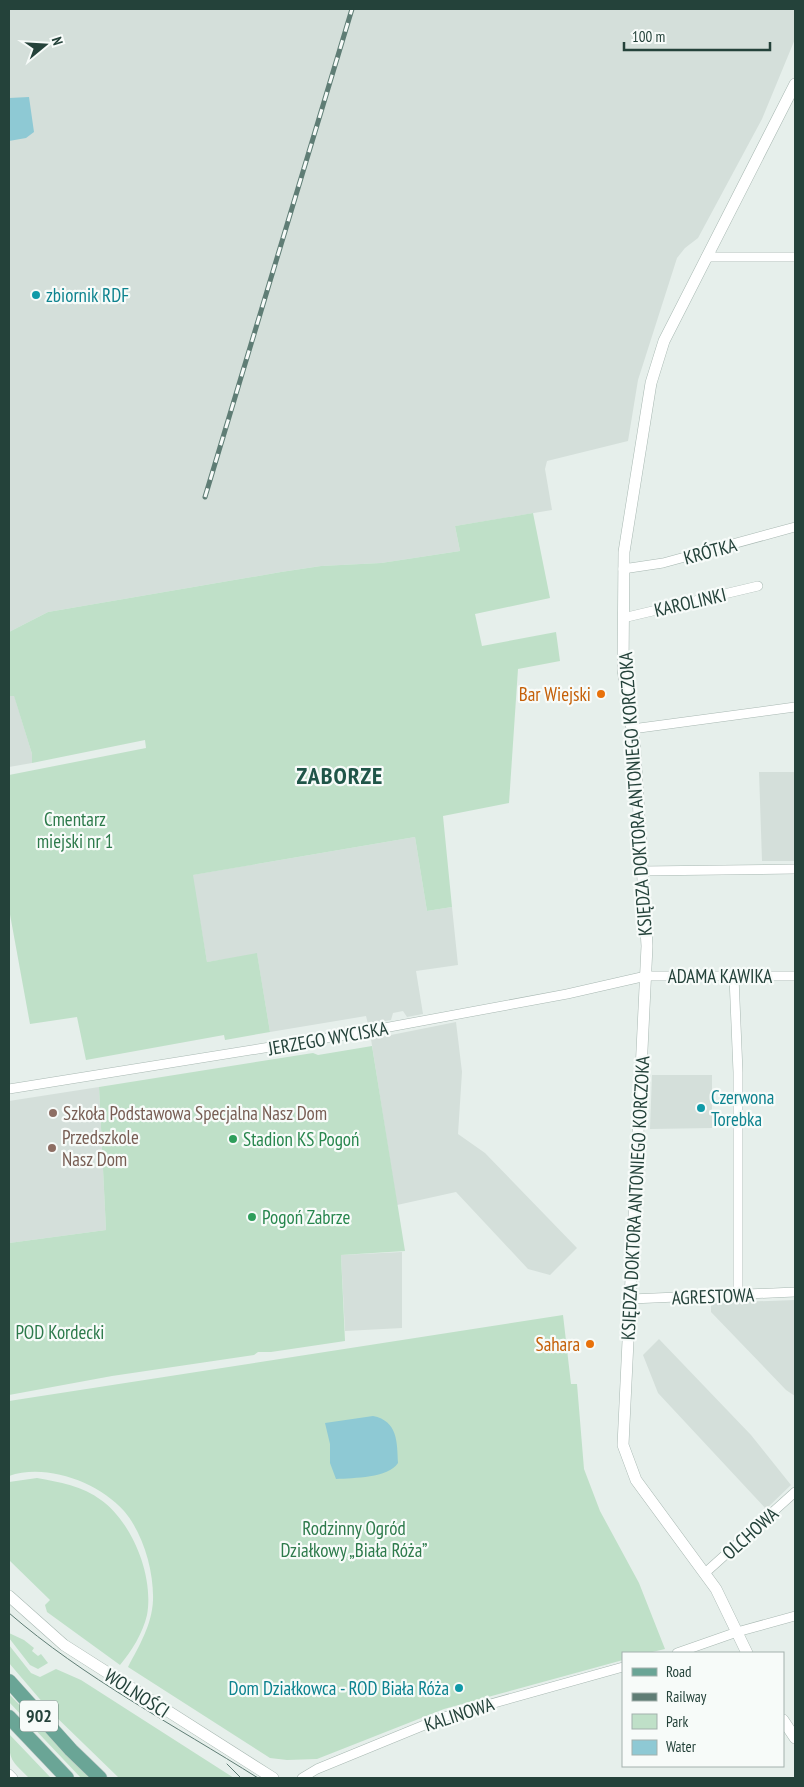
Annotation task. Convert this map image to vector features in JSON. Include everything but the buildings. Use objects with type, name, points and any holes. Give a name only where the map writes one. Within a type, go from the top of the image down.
[{"type":"main road","name":"902","points":[[9,1681],[65,1743],[100,1778]]},
{"type":"main road","name":"902","points":[[9,1717],[67,1778]]},
{"type":"street","name":"KSIĘDZA DOKTORA ANTONIEGO KORCZOKA","points":[[747,1652],[706,1573],[649,1498],[627,1460],[623,1445],[646,976],[646,940],[632,729],[624,680],[624,569],[626,537],[651,382],[664,341],[795,84]]},
{"type":"street","points":[[706,258],[795,257]]},
{"type":"street","name":"KRÓTKA","points":[[624,569],[663,563],[795,527]]},
{"type":"street","name":"KAROLINKI","points":[[623,618],[758,586]]},
{"type":"street","points":[[632,729],[795,707]]},
{"type":"street","points":[[642,871],[795,869]]},
{"type":"street","name":"ADAMA KAWIKA","points":[[646,976],[795,976]]},
{"type":"street","name":"JERZEGO WYCISKA","points":[[9,1089],[347,1035],[567,994],[646,976]]},
{"type":"street","points":[[734,977],[738,1069],[738,1296]]},
{"type":"street","name":"AGRESTOWA","points":[[631,1299],[738,1296],[795,1292]]},
{"type":"street","name":"OLCHOWA","points":[[706,1573],[795,1492]]},
{"type":"street","name":"WOLNOŚCI","points":[[9,1596],[64,1645],[273,1778]]},
{"type":"street","points":[[680,1652],[737,1632],[795,1616]]},
{"type":"street","name":"KALINOWA","points":[[302,1778],[317,1769],[444,1717],[622,1667]]},
{"type":"street","points":[[784,1722],[795,1738]]},
{"type":"street","points":[[9,1774],[13,1778]]},
{"type":"shaded area","points":[[9,9],[795,9],[795,39],[762,119],[698,238],[685,248],[677,258],[638,380],[628,441],[547,461],[545,469],[552,510],[455,526],[460,551],[381,563],[321,566],[48,612],[9,632]]},
{"type":"shaded area","points":[[14,695],[32,754],[32,763],[9,767],[9,696]]},
{"type":"shaded area","points":[[759,772],[795,772],[795,861],[762,861]]},
{"type":"shaded area","points":[[415,837],[427,911],[452,907],[458,965],[416,971],[423,1014],[407,1017],[403,1011],[393,1013],[391,1020],[368,1024],[366,1016],[270,1032],[257,954],[207,962],[192,875]]},
{"type":"shaded area","points":[[456,1022],[462,1072],[458,1134],[485,1153],[577,1248],[550,1275],[528,1269],[456,1192],[397,1205],[371,1039]]},
{"type":"shaded area","points":[[652,1075],[712,1075],[712,1128],[650,1129]]},
{"type":"shaded area","points":[[99,1087],[106,1230],[9,1243],[9,1101]]},
{"type":"shaded area","points":[[402,1252],[402,1328],[345,1331],[341,1255]]},
{"type":"shaded area","points":[[795,1300],[795,1396],[786,1390],[711,1312],[711,1303]]},
{"type":"shaded area","points":[[659,1339],[751,1435],[791,1485],[766,1509],[658,1393],[643,1355]]},
{"type":"green space","name":"Cmentarz miejski nr 1","points":[[533,513],[550,598],[475,614],[482,646],[556,632],[560,661],[518,669],[509,803],[443,816],[452,907],[427,911],[415,837],[193,875],[207,962],[257,953],[270,1032],[225,1040],[224,1035],[86,1060],[77,1017],[30,1024],[9,909],[9,775],[146,748],[145,740],[32,763],[32,754],[14,696],[9,696],[9,632],[48,612],[321,566],[381,563],[460,551],[455,526]]},
{"type":"green space","name":"Pogoń Zabrze","points":[[372,1046],[405,1251],[341,1255],[345,1341],[271,1352],[258,1352],[254,1355],[112,1376],[9,1395],[9,1243],[106,1230],[99,1087],[313,1053],[318,1055]]},
{"type":"green space","name":"Rodzinny Ogród Działkowy „Biała Róża”","points":[[563,1315],[571,1384],[577,1384],[584,1469],[600,1511],[639,1583],[665,1649],[652,1652],[622,1652],[622,1660],[444,1709],[317,1759],[287,1760],[270,1758],[128,1667],[148,1627],[153,1600],[152,1577],[142,1541],[124,1511],[100,1491],[86,1484],[71,1478],[39,1472],[9,1476],[9,1401]]},
{"type":"green space","points":[[37,1478],[79,1488],[101,1500],[123,1522],[139,1552],[147,1584],[147,1615],[143,1629],[136,1642],[120,1665],[47,1612],[45,1605],[50,1600],[9,1560],[9,1482]]},
{"type":"green space","points":[[9,1633],[24,1640],[34,1648],[32,1651],[38,1656],[41,1654],[48,1663],[38,1669],[30,1665],[9,1638]]},
{"type":"green space","points":[[9,1645],[31,1673],[40,1677],[56,1669],[81,1680],[234,1778],[119,1778],[50,1711],[9,1663]]},
{"type":"green space","points":[[9,1694],[90,1778],[81,1778],[9,1702]]},
{"type":"green space","points":[[9,1734],[51,1778],[29,1778],[18,1767],[12,1759]]},
{"type":"water","points":[[29,97],[34,132],[26,138],[9,141],[9,98]]},
{"type":"water","points":[[373,1416],[387,1422],[392,1428],[396,1440],[398,1463],[387,1472],[336,1479],[330,1463],[330,1444],[325,1423]]},
{"type":"tram line","points":[[9,1613],[38,1637],[99,1680],[258,1778]]},
{"type":"tram line","points":[[227,1764],[241,1778]]},
{"type":"railway","points":[[205,497],[352,9]]},
{"type":"place","name":"zbiornik RDF","points":[[36,295]]},
{"type":"place","name":"Bar Wiejski","points":[[601,694]]},
{"type":"place","name":"Czerwona Torebka","points":[[701,1108]]},
{"type":"place","name":"Szkoła Podstawowa Specjalna Nasz Dom","points":[[53,1113]]},
{"type":"place","name":"Stadion KS Pogoń","points":[[233,1139]]},
{"type":"place","name":"Przedszkole Nasz Dom","points":[[52,1148]]},
{"type":"place","name":"Pogoń Zabrze","points":[[252,1217]]},
{"type":"place","name":"Sahara","points":[[590,1344]]},
{"type":"place","name":"Dom Działkowca - ROD Biała Róża","points":[[459,1688]]},
{"type":"district","name":"ZABORZE","points":[[340,776]]},
{"type":"park label","name":"POD Kordecki","points":[[60,1332]]}]
